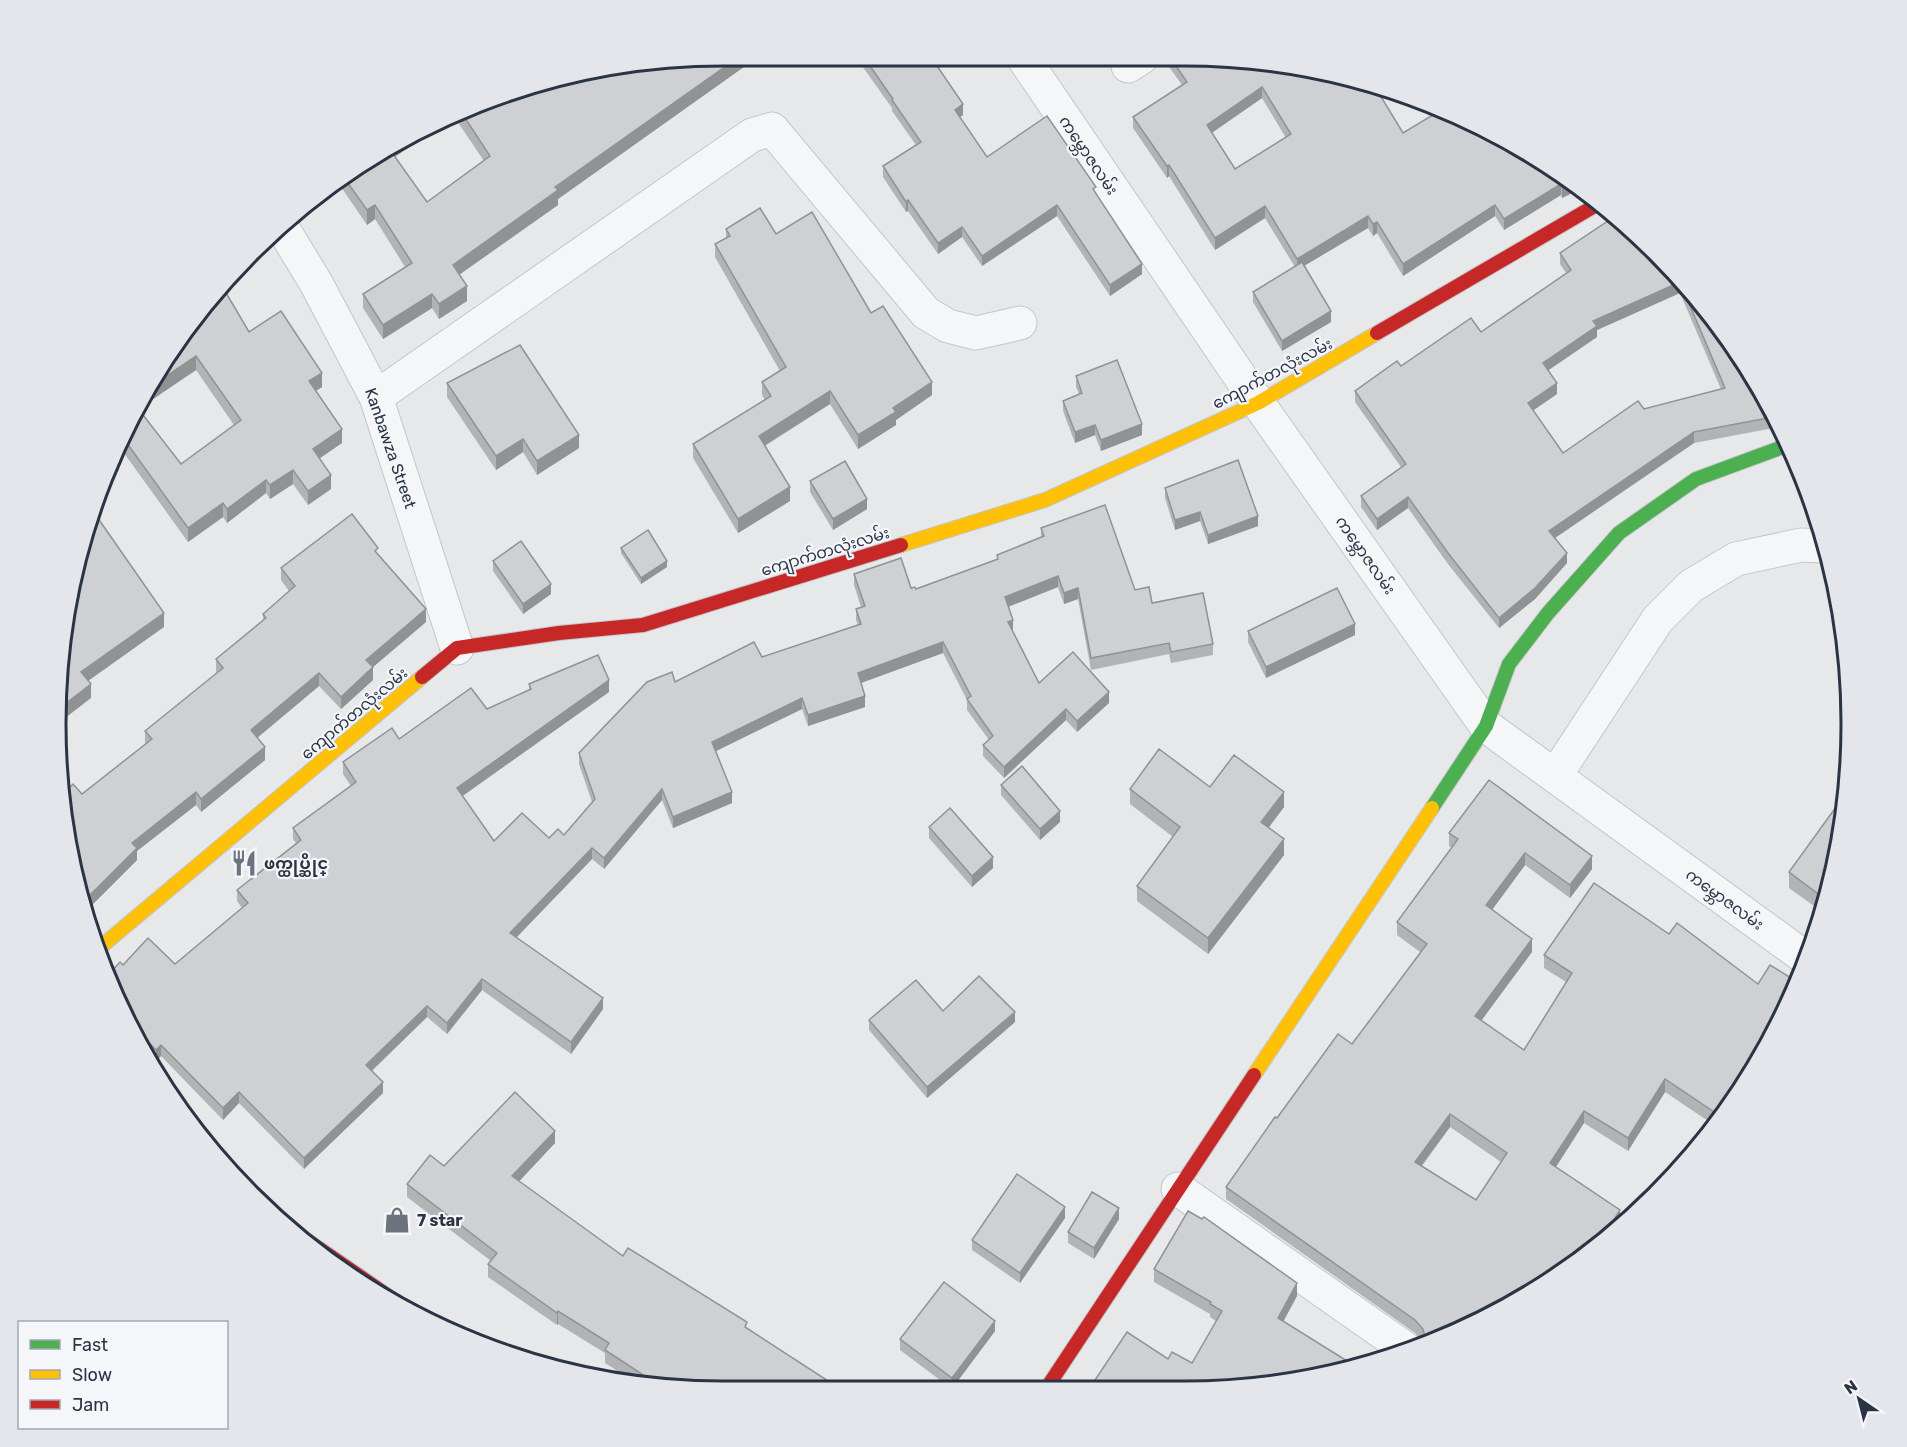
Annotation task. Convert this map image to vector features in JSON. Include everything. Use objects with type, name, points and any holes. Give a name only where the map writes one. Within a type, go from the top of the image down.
[{"type":"street","name":"ကမ္ဘောဇလမ်း","points":[[1029,66],[1258,403],[1486,726],[1799,953]]},
{"type":"street","points":[[376,397],[752,135],[772,129],[926,314],[948,326],[976,333],[1020,323]]},
{"type":"street","name":"ကျောက်တလုံးလမ်း","points":[[104,944],[458,648],[559,633],[643,625],[1045,500],[1258,403],[1591,208]]},
{"type":"street","name":"Kanbawza Street","points":[[285,233],[316,283],[376,397],[458,648]]},
{"type":"street","points":[[1051,1381],[1486,726],[1509,664],[1548,613],[1619,533],[1696,479],[1780,448]]},
{"type":"street","points":[[1555,776],[1658,619],[1691,586],[1736,559],[1801,545],[1817,546]]},
{"type":"street","points":[[1178,1189],[1399,1344]]},
{"type":"building","points":[[726,66],[555,187],[558,190],[453,265],[467,286],[439,304],[432,294],[383,325],[363,294],[412,263],[375,205],[367,210],[348,184],[394,155],[427,202],[490,156],[466,119],[553,88],[595,79],[680,67]]},
{"type":"building","points":[[870,66],[937,66],[963,104],[955,110],[987,157],[1047,116],[1096,187],[1093,189],[1142,264],[1110,285],[1057,205],[982,256],[962,227],[938,243],[908,200],[906,202],[883,166],[921,142]]},
{"type":"building","points":[[1176,66],[1227,67],[1269,72],[1354,88],[1381,97],[1403,133],[1433,115],[1435,116],[1512,154],[1560,185],[1504,219],[1495,205],[1403,264],[1377,222],[1373,224],[1368,216],[1297,259],[1265,206],[1215,238],[1169,165],[1167,166],[1133,117],[1187,82]],"holes":[[[1262,87],[1291,134],[1235,169],[1207,125]]]},
{"type":"building","points":[[760,208],[776,234],[812,212],[871,313],[883,306],[932,382],[893,408],[896,412],[858,435],[830,391],[759,436],[790,487],[738,519],[693,444],[771,396],[762,382],[786,367],[715,244],[730,236],[726,229]]},
{"type":"building","points":[[1608,221],[1673,285],[1593,321],[1597,326],[1543,363],[1557,383],[1528,403],[1563,453],[1638,401],[1644,409],[1725,388],[1689,304],[1730,358],[1765,418],[1694,432],[1549,531],[1567,553],[1535,588],[1499,618],[1408,497],[1377,519],[1361,496],[1406,464],[1355,391],[1397,361],[1401,366],[1471,318],[1481,332],[1571,270],[1560,253]]},
{"type":"building","points":[[1302,262],[1331,311],[1282,341],[1253,292]]},
{"type":"building","points":[[226,293],[249,332],[281,311],[322,373],[309,381],[342,429],[313,449],[331,475],[308,491],[293,470],[270,485],[266,480],[227,509],[223,503],[188,528],[128,445],[143,415],[181,464],[241,420],[196,356],[165,377],[202,323]]},
{"type":"building","points":[[520,345],[579,435],[537,461],[523,439],[496,456],[447,383]]},
{"type":"building","points":[[1117,360],[1142,424],[1101,440],[1095,425],[1075,432],[1063,401],[1082,393],[1076,376]]},
{"type":"building","points":[[1238,460],[1258,516],[1208,535],[1200,512],[1175,520],[1165,488]]},
{"type":"building","points":[[845,461],[867,499],[833,519],[810,481]]},
{"type":"building","points":[[1105,505],[1135,590],[1149,587],[1152,603],[1203,593],[1213,644],[1171,652],[1169,643],[1091,658],[1078,588],[1064,593],[1058,576],[1005,597],[1013,620],[1008,622],[1039,683],[1073,652],[1109,692],[1077,721],[1066,709],[1004,767],[983,745],[993,736],[967,699],[971,696],[943,642],[858,673],[865,696],[808,715],[802,698],[712,742],[732,792],[673,817],[662,789],[604,858],[592,848],[510,933],[603,998],[571,1042],[482,979],[447,1023],[427,1006],[366,1065],[383,1082],[304,1158],[239,1092],[223,1108],[161,1045],[156,1050],[149,1043],[114,969],[120,962],[123,965],[148,938],[175,964],[248,903],[237,890],[301,840],[293,828],[356,782],[343,762],[392,728],[399,739],[471,688],[487,709],[531,689],[529,684],[598,655],[609,680],[457,788],[494,841],[522,813],[549,838],[558,829],[564,835],[595,799],[579,753],[647,682],[672,672],[675,682],[754,642],[762,657],[861,624],[856,609],[865,606],[854,574],[901,558],[911,588],[916,589],[998,559],[997,555],[1044,536],[1041,528]]},
{"type":"building","points":[[352,514],[378,548],[375,551],[426,609],[366,660],[373,667],[341,697],[319,673],[251,730],[265,747],[201,799],[196,792],[132,843],[137,848],[89,896],[79,852],[69,788],[73,784],[82,794],[152,739],[145,731],[223,668],[216,659],[266,618],[263,614],[295,586],[281,568]]},
{"type":"building","points":[[99,519],[164,613],[81,672],[91,684],[66,703],[67,680],[79,595],[88,553]]},
{"type":"building","points":[[648,530],[667,561],[641,578],[621,548]]},
{"type":"building","points":[[521,541],[551,584],[523,604],[493,561]]},
{"type":"building","points":[[1337,588],[1355,624],[1266,667],[1248,631]]},
{"type":"building","points":[[1159,749],[1210,787],[1234,755],[1284,792],[1261,822],[1284,839],[1208,938],[1137,886],[1180,827],[1130,789]]},
{"type":"building","points":[[1022,766],[1060,811],[1040,829],[1001,785]]},
{"type":"building","points":[[1489,780],[1592,856],[1570,885],[1525,853],[1486,905],[1532,939],[1475,1016],[1524,1050],[1572,973],[1544,955],[1594,883],[1669,934],[1677,923],[1758,984],[1770,965],[1790,977],[1753,1052],[1714,1112],[1665,1079],[1628,1138],[1584,1111],[1550,1163],[1620,1210],[1613,1222],[1549,1270],[1512,1293],[1424,1335],[1423,1329],[1415,1320],[1226,1187],[1275,1117],[1277,1118],[1338,1034],[1352,1044],[1427,944],[1397,922],[1458,839],[1449,833]],"holes":[[[1450,1114],[1507,1153],[1476,1200],[1415,1162]]]},
{"type":"building","points":[[950,808],[993,857],[972,876],[929,827]]},
{"type":"building","points":[[1835,808],[1819,894],[1789,872]]},
{"type":"building","points":[[979,976],[1015,1012],[927,1087],[869,1020],[916,980],[943,1011]]},
{"type":"building","points":[[515,1092],[555,1131],[512,1176],[623,1256],[628,1248],[747,1322],[745,1327],[828,1381],[680,1380],[644,1376],[605,1350],[609,1343],[558,1311],[557,1313],[488,1264],[497,1253],[407,1184],[430,1155],[444,1166]]},
{"type":"building","points":[[1017,1174],[1065,1207],[1020,1273],[972,1240]]},
{"type":"building","points":[[1092,1192],[1119,1208],[1094,1248],[1068,1232]]},
{"type":"building","points":[[1188,1211],[1202,1219],[1204,1217],[1297,1283],[1278,1318],[1347,1361],[1227,1380],[1094,1381],[1127,1332],[1168,1359],[1172,1352],[1192,1363],[1222,1311],[1210,1304],[1211,1302],[1154,1269]]},
{"type":"building","points":[[944,1282],[995,1321],[952,1378],[900,1339]]},
{"type":"traffic: fast","points":[[1432,808],[1486,726],[1509,664],[1548,613],[1619,533],[1696,479],[1780,448]]},
{"type":"traffic: slow","points":[[901,545],[1045,500],[1258,403],[1377,333]]},
{"type":"traffic: slow","points":[[104,944],[422,677]]},
{"type":"traffic: slow","points":[[1254,1075],[1432,808]]},
{"type":"traffic: jam","points":[[1377,333],[1591,208]]},
{"type":"traffic: jam","points":[[422,677],[457,648],[559,633],[643,625],[901,545]]},
{"type":"traffic: jam","points":[[1051,1381],[1254,1075]]},
{"type":"place","name":"ဖက္ထုပ္ဆိုင္","points":[[244,863]]},
{"type":"place","name":"7 star","points":[[397,1220]]}]
